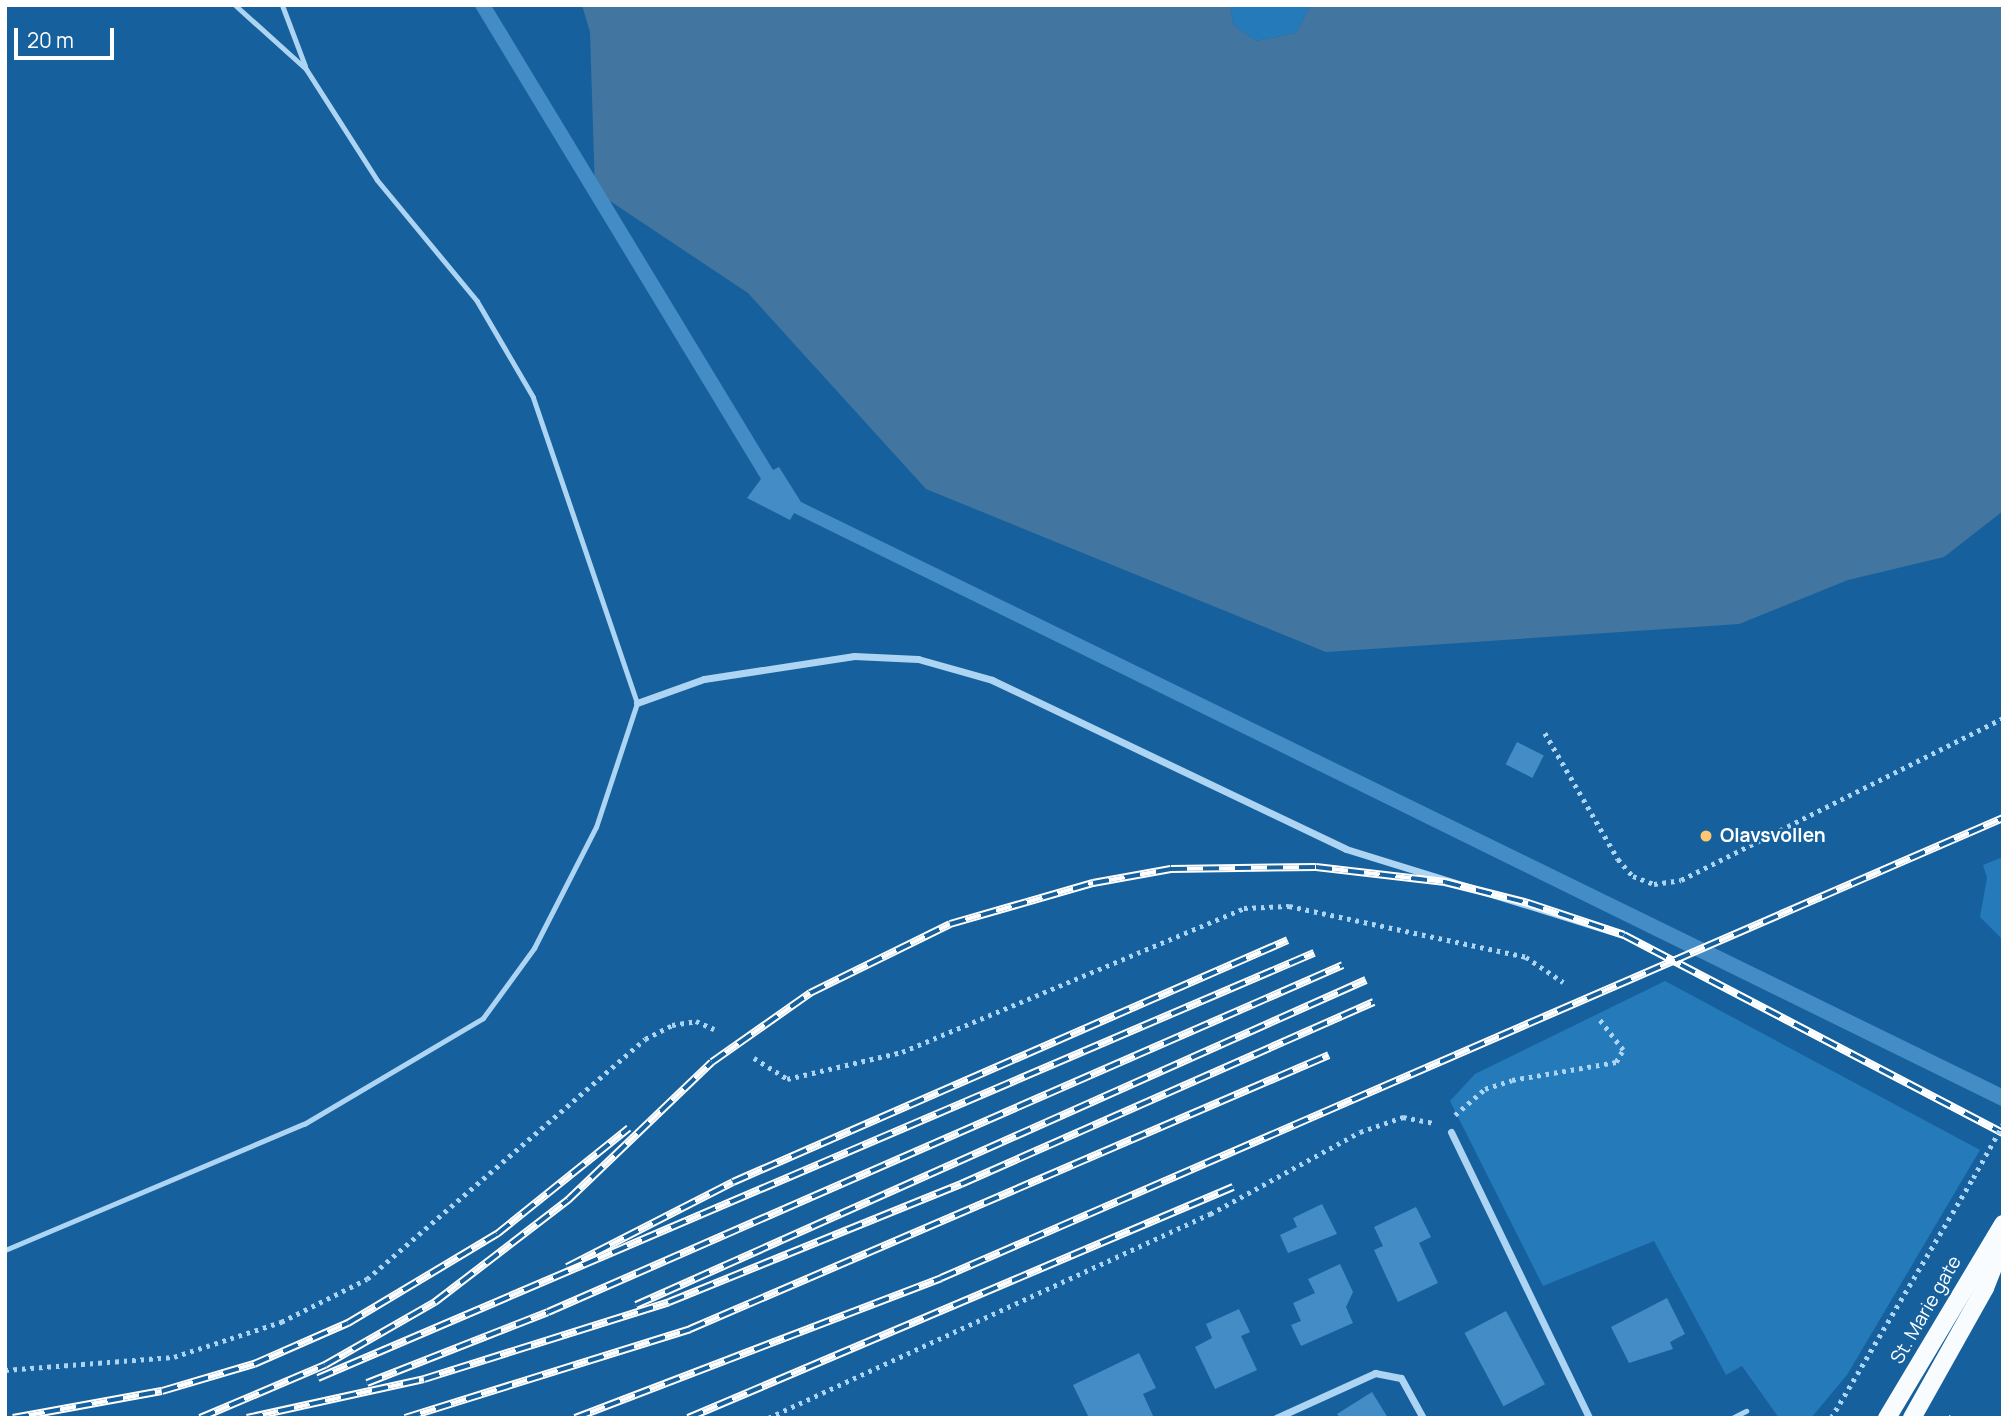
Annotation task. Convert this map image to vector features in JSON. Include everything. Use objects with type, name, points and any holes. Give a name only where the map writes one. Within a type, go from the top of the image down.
[{"type":"main road","name":"St. Marie gate","points":[[1887,1418],[2003,1224]]},
{"type":"main road","name":"St. Marie gate","points":[[1912,1418],[1985,1288],[2003,1242]]},
{"type":"main road","points":[[1877,1418],[1907,1385]]},
{"type":"street","points":[[637,703],[704,679],[855,656],[918,659],[992,680],[1346,849],[1624,935],[2003,1133]]},
{"type":"street","points":[[1451,1132],[1589,1418]]},
{"type":"street","points":[[1276,1418],[1375,1373],[1401,1378],[1423,1418]]},
{"type":"lane","points":[[235,5],[306,69]]},
{"type":"lane","points":[[5,1250],[304,1125],[483,1018],[534,948],[596,827],[637,703],[533,397],[477,301],[377,180],[306,69],[282,5]]},
{"type":"lane","points":[[1732,1418],[1746,1411]]},
{"type":"path","points":[[1545,733],[1618,859],[1633,876],[1654,884],[1681,880],[2003,718]]},
{"type":"path","points":[[754,1058],[787,1079],[902,1052],[1244,908],[1289,906],[1526,957],[1563,982]]},
{"type":"path","points":[[768,1418],[1210,1214],[1360,1132],[1404,1117],[1451,1132],[1457,1108],[1485,1089],[1616,1062],[1623,1050],[1598,1018]]},
{"type":"path","points":[[5,1370],[174,1357],[281,1322],[367,1279],[645,1039],[672,1025],[696,1021],[714,1029]]},
{"type":"path","points":[[1831,1418],[2003,1124]]},
{"type":"shaded area","points":[[582,5],[1230,5],[1233,24],[1256,41],[1296,33],[1311,5],[2003,5],[2003,511],[1944,557],[1848,580],[1739,624],[1326,652],[926,489],[748,293],[595,191],[590,32]]},
{"type":"shaded area","points":[[1230,5],[1311,5],[1296,33],[1256,41],[1233,24]]},
{"type":"shaded area","points":[[2003,857],[2003,940],[1980,917],[1987,878],[1983,865]]},
{"type":"shaded area","points":[[1665,981],[1980,1150],[1847,1375],[1811,1418],[1779,1418],[1742,1366],[1726,1375],[1654,1241],[1543,1286],[1450,1101],[1475,1074]]},
{"type":"building","points":[[474,5],[491,5],[773,470],[779,467],[801,502],[2003,1089],[2003,1107],[794,513],[790,520],[747,498],[761,479]]},
{"type":"building","points":[[1517,742],[1544,756],[1532,778],[1506,764]]},
{"type":"building","points":[[1322,1204],[1337,1234],[1288,1253],[1280,1235],[1297,1227],[1293,1218]]},
{"type":"building","points":[[1416,1207],[1431,1237],[1419,1243],[1438,1283],[1398,1302],[1374,1250],[1383,1246],[1374,1227]]},
{"type":"building","points":[[1340,1264],[1353,1292],[1346,1307],[1353,1323],[1301,1346],[1291,1325],[1301,1321],[1293,1303],[1315,1293],[1308,1279]]},
{"type":"building","points":[[1667,1298],[1685,1334],[1670,1342],[1673,1349],[1629,1363],[1611,1327]]},
{"type":"building","points":[[1239,1309],[1250,1332],[1241,1336],[1257,1370],[1215,1389],[1195,1347],[1212,1338],[1206,1324]]},
{"type":"building","points":[[1506,1311],[1545,1384],[1503,1406],[1465,1333]]},
{"type":"building","points":[[1139,1353],[1156,1388],[1143,1394],[1154,1418],[1089,1418],[1073,1385]]},
{"type":"building","points":[[1372,1392],[1388,1418],[1340,1418],[1337,1414]]},
{"type":"railway","points":[[575,1418],[941,1278],[2003,818]]},
{"type":"railway","points":[[200,1418],[325,1365],[435,1302],[568,1200],[712,1062],[810,993],[950,924],[1093,883],[1171,869],[1316,867],[1445,882],[1528,903],[1624,935],[2003,1133]]},
{"type":"railway","points":[[567,1267],[733,1182],[1288,940]]},
{"type":"railway","points":[[318,1378],[1314,953]]},
{"type":"railway","points":[[367,1383],[548,1312],[1343,965]]},
{"type":"railway","points":[[636,1305],[1366,980]]},
{"type":"railway","points":[[247,1418],[424,1379],[669,1302],[961,1184],[1374,1002]]},
{"type":"railway","points":[[405,1418],[690,1329],[1329,1055]]},
{"type":"railway","points":[[13,1418],[162,1391],[254,1364],[348,1323],[497,1234],[629,1128]]},
{"type":"railway","points":[[688,1418],[1233,1187]]},
{"type":"place","name":"Olavsvollen","points":[[1706,836]]}]
